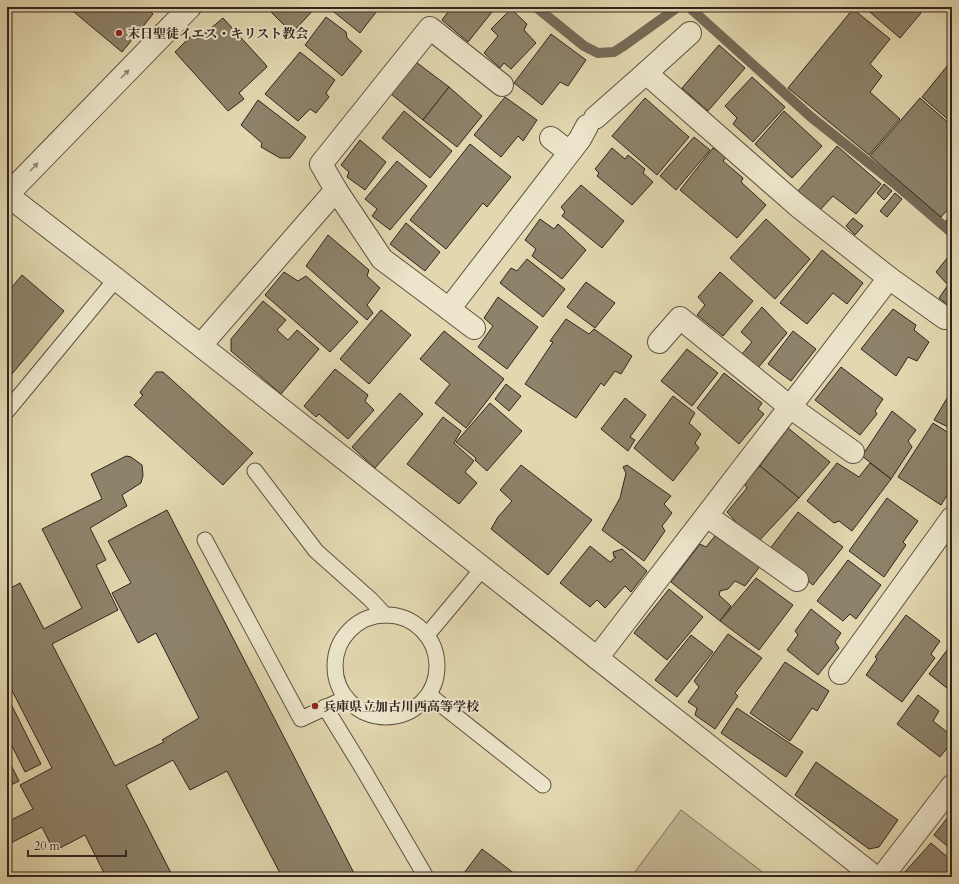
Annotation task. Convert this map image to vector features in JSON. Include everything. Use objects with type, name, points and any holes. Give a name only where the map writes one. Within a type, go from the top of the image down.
[{"type":"street","points":[[190,7],[7,195],[116,279],[875,877]]},
{"type":"street","points":[[474,328],[382,259],[336,190],[321,164],[430,28],[502,84]]},
{"type":"street","points":[[449,309],[591,122],[690,33]]},
{"type":"street","points":[[646,73],[798,206],[889,278],[945,318]]},
{"type":"street","points":[[551,138],[569,152]]},
{"type":"street","points":[[200,345],[336,190]]},
{"type":"street","points":[[597,658],[889,278]]},
{"type":"street","points":[[659,342],[680,318],[790,407],[853,452]]},
{"type":"street","points":[[707,516],[797,580]]},
{"type":"street","points":[[840,673],[952,518]]},
{"type":"street","points":[[882,877],[952,786]]},
{"type":"lane","points":[[7,411],[116,279]]},
{"type":"lane","points":[[255,471],[316,551],[370,599],[385,615]]},
{"type":"lane","points":[[205,540],[301,719],[346,698]]},
{"type":"lane","points":[[427,635],[483,568]]},
{"type":"lane","points":[[385,615],[401,617],[416,624],[427,635],[435,649],[438,665],[436,681],[429,695],[418,707],[404,715],[388,718],[372,715],[357,709],[346,698],[338,684],[335,668],[337,651],[344,637],[355,625],[369,618],[385,615]]},
{"type":"lane","points":[[429,695],[544,785]]},
{"type":"lane","points":[[324,707],[363,769],[426,877]]},
{"type":"shaded area","points":[[681,810],[769,877],[631,877]]},
{"type":"building","name":"末日聖徒イエス・キリスト教会","points":[[68,7],[145,7],[153,14],[122,52]]},
{"type":"building","points":[[266,7],[316,7],[292,33]]},
{"type":"building","points":[[380,7],[360,33],[329,8]]},
{"type":"building","points":[[452,7],[496,7],[468,42],[442,20]]},
{"type":"building","points":[[864,7],[914,7],[921,13],[900,38]]},
{"type":"building","points":[[511,9],[527,24],[524,30],[536,43],[511,69],[504,63],[500,68],[484,53],[498,36],[491,29]]},
{"type":"building","points":[[853,9],[890,39],[870,64],[882,76],[870,92],[900,119],[869,155],[788,88]]},
{"type":"building","points":[[326,17],[346,32],[347,38],[362,51],[342,76],[305,45]]},
{"type":"building","points":[[223,18],[267,67],[239,93],[244,99],[228,111],[175,52],[192,35],[198,39]]},
{"type":"building","points":[[551,34],[586,60],[568,86],[560,82],[542,105],[514,83]]},
{"type":"building","points":[[719,45],[745,68],[708,111],[682,88]]},
{"type":"building","points":[[300,52],[335,80],[326,93],[329,97],[316,113],[310,109],[298,121],[265,94]]},
{"type":"building","points":[[952,60],[952,123],[922,97]]},
{"type":"building","points":[[416,62],[449,87],[423,120],[391,94]]},
{"type":"building","points":[[752,77],[785,107],[753,142],[733,124],[737,118],[725,106]]},
{"type":"building","points":[[449,87],[482,116],[457,147],[423,120]]},
{"type":"building","points":[[505,97],[537,120],[523,141],[518,136],[501,157],[474,135]]},
{"type":"building","points":[[645,98],[689,137],[657,175],[612,136]]},
{"type":"building","points":[[920,98],[952,126],[952,205],[941,217],[870,156]]},
{"type":"building","points":[[258,100],[306,137],[290,158],[280,158],[261,147],[262,143],[241,125]]},
{"type":"building","points":[[404,111],[452,151],[430,178],[382,138]]},
{"type":"building","points":[[784,111],[822,146],[792,178],[755,144]]},
{"type":"building","points":[[694,137],[710,150],[676,190],[660,176]]},
{"type":"building","points":[[360,140],[386,162],[365,190],[347,177],[349,172],[341,165]]},
{"type":"building","points":[[470,144],[511,177],[487,207],[483,203],[446,249],[410,220]]},
{"type":"building","points":[[837,146],[881,184],[856,214],[833,196],[819,211],[798,191]]},
{"type":"building","points":[[612,148],[625,159],[628,155],[645,169],[643,173],[653,182],[632,205],[597,176],[599,173],[595,169]]},
{"type":"building","points":[[713,148],[726,157],[723,161],[743,178],[741,182],[766,205],[737,238],[680,190]]},
{"type":"building","points":[[397,161],[427,186],[390,230],[372,216],[377,209],[365,199]]},
{"type":"building","points":[[884,184],[892,191],[884,200],[877,193]]},
{"type":"building","points":[[581,185],[624,221],[602,248],[562,216],[565,212],[561,207]]},
{"type":"building","points":[[895,193],[902,199],[887,217],[880,211]]},
{"type":"building","points":[[952,213],[952,226],[946,221]]},
{"type":"building","points":[[853,218],[863,226],[855,235],[846,226]]},
{"type":"building","points":[[540,219],[554,229],[558,224],[586,250],[562,279],[532,256],[536,249],[525,240]]},
{"type":"building","points":[[766,219],[810,259],[775,299],[730,258]]},
{"type":"building","points":[[406,223],[440,252],[425,271],[390,244]]},
{"type":"building","points":[[328,235],[369,270],[367,276],[380,288],[367,305],[373,313],[367,320],[306,266]]},
{"type":"building","points":[[822,250],[863,283],[847,304],[833,293],[807,324],[780,303]]},
{"type":"building","points":[[952,252],[952,308],[939,298],[948,285],[936,272]]},
{"type":"building","points":[[527,259],[565,289],[543,317],[500,283],[511,268],[517,271]]},
{"type":"building","points":[[284,272],[298,281],[306,276],[358,322],[330,352],[265,295]]},
{"type":"building","points":[[720,272],[753,301],[723,336],[697,315],[705,305],[698,297]]},
{"type":"building","points":[[22,275],[64,311],[7,380],[7,293]]},
{"type":"building","points":[[586,282],[615,303],[595,328],[567,307]]},
{"type":"building","points":[[498,297],[538,327],[507,369],[478,347],[493,326],[484,318]]},
{"type":"building","points":[[263,301],[286,320],[277,330],[288,340],[297,330],[319,349],[281,394],[231,351],[231,339]]},
{"type":"building","points":[[762,307],[787,333],[758,368],[742,354],[752,342],[741,332]]},
{"type":"building","points":[[893,309],[916,325],[914,330],[929,342],[917,361],[908,357],[896,376],[861,349]]},
{"type":"building","points":[[381,310],[411,335],[369,384],[340,359]]},
{"type":"building","points":[[566,319],[589,334],[594,329],[632,356],[621,374],[615,371],[604,386],[601,383],[576,418],[525,384],[553,342],[550,341]]},
{"type":"building","points":[[444,331],[504,379],[466,428],[435,403],[450,384],[420,359]]},
{"type":"building","points":[[793,331],[816,349],[791,381],[768,364]]},
{"type":"building","points":[[687,349],[718,373],[692,406],[661,381]]},
{"type":"building","points":[[841,367],[883,399],[875,411],[877,414],[860,435],[815,400]]},
{"type":"building","points":[[335,369],[368,395],[365,401],[374,410],[348,439],[319,414],[316,417],[304,406]]},
{"type":"building","points":[[156,372],[163,372],[253,453],[223,485],[134,405],[143,395],[140,392]]},
{"type":"building","points":[[724,373],[762,403],[758,409],[764,414],[739,444],[697,408]]},
{"type":"building","points":[[506,384],[521,396],[509,411],[495,399]]},
{"type":"building","points":[[952,390],[952,429],[934,420]]},
{"type":"building","points":[[400,393],[423,414],[375,468],[352,447]]},
{"type":"building","points":[[673,396],[695,413],[689,423],[701,434],[695,443],[699,448],[673,481],[634,448]]},
{"type":"building","points":[[625,398],[646,415],[630,437],[635,440],[628,451],[601,429]]},
{"type":"building","points":[[490,403],[522,431],[487,471],[475,460],[476,458],[456,442]]},
{"type":"building","points":[[892,411],[916,430],[908,441],[912,447],[891,479],[862,456]]},
{"type":"building","points":[[443,417],[461,431],[454,443],[474,461],[465,472],[477,483],[459,504],[407,464]]},
{"type":"building","points":[[933,423],[952,435],[952,487],[941,505],[898,477]]},
{"type":"building","points":[[788,428],[830,462],[799,498],[760,466]]},
{"type":"building","points":[[126,456],[131,457],[142,465],[143,475],[141,483],[122,495],[127,506],[90,528],[106,560],[96,565],[118,610],[52,644],[115,766],[164,742],[162,740],[199,718],[156,633],[138,643],[112,593],[131,583],[108,541],[167,510],[356,877],[282,877],[227,771],[190,790],[173,760],[126,785],[173,877],[106,877],[85,835],[54,851],[42,827],[7,845],[7,822],[33,809],[20,785],[52,768],[7,681],[7,590],[20,583],[44,629],[82,608],[42,529],[102,499],[91,474]]},
{"type":"building","points":[[837,463],[859,477],[870,463],[891,479],[852,531],[839,521],[834,523],[807,501]]},
{"type":"building","points":[[521,465],[592,520],[548,575],[491,529],[498,517],[512,501],[500,490]]},
{"type":"building","points":[[627,465],[671,496],[664,504],[672,513],[662,526],[665,531],[644,561],[602,530],[620,498],[626,473],[623,467]]},
{"type":"building","points":[[760,466],[799,498],[757,543],[734,524],[735,521],[727,512],[747,488],[744,483]]},
{"type":"building","points":[[887,498],[918,521],[903,542],[906,545],[884,577],[849,551]]},
{"type":"building","points":[[798,512],[843,547],[813,585],[769,550]]},
{"type":"building","points":[[715,536],[761,565],[745,586],[735,581],[728,589],[720,591],[719,595],[731,606],[720,621],[671,582],[700,544],[706,547]]},
{"type":"building","points":[[590,546],[610,562],[616,557],[614,557],[613,552],[622,549],[647,571],[631,592],[625,586],[605,608],[597,600],[590,607],[560,583]]},
{"type":"building","points":[[848,560],[881,585],[856,619],[850,614],[843,621],[817,601]]},
{"type":"building","points":[[756,578],[793,605],[759,650],[720,621]]},
{"type":"building","points":[[669,589],[703,617],[667,660],[634,633]]},
{"type":"building","points":[[811,609],[841,633],[835,642],[839,648],[818,675],[787,650],[798,635],[795,631]]},
{"type":"building","points":[[906,615],[940,641],[931,654],[935,658],[902,702],[866,675],[877,659],[875,657]]},
{"type":"building","points":[[728,634],[762,658],[735,693],[738,696],[715,729],[695,715],[697,708],[688,702],[699,687],[694,681]]},
{"type":"building","points":[[691,635],[713,652],[677,697],[655,680]]},
{"type":"building","points":[[952,645],[952,692],[929,674]]},
{"type":"building","points":[[785,662],[829,691],[817,711],[812,708],[790,741],[750,713]]},
{"type":"building","points":[[918,695],[939,711],[933,721],[952,736],[952,742],[940,757],[897,724]]},
{"type":"building","points":[[7,696],[41,764],[25,772],[7,736]]},
{"type":"building","points":[[737,708],[803,752],[786,777],[721,733]]},
{"type":"building","points":[[7,757],[19,781],[7,787]]},
{"type":"building","points":[[816,762],[898,820],[879,847],[869,849],[795,795]]},
{"type":"building","points":[[952,812],[952,850],[934,835]]},
{"type":"building","points":[[931,843],[952,861],[952,877],[907,877],[903,874]]},
{"type":"building","points":[[482,849],[519,877],[461,877]]},
{"type":"waterway","points":[[536,7],[584,46],[598,53],[614,52],[678,7]]},
{"type":"waterway","points":[[689,7],[811,117],[894,183],[952,233]]},
{"type":"place","name":"末日聖徒イエス・キリスト教会","points":[[119,33]]},
{"type":"place","name":"兵庫県立加古川西高等学校","points":[[315,706]]}]
